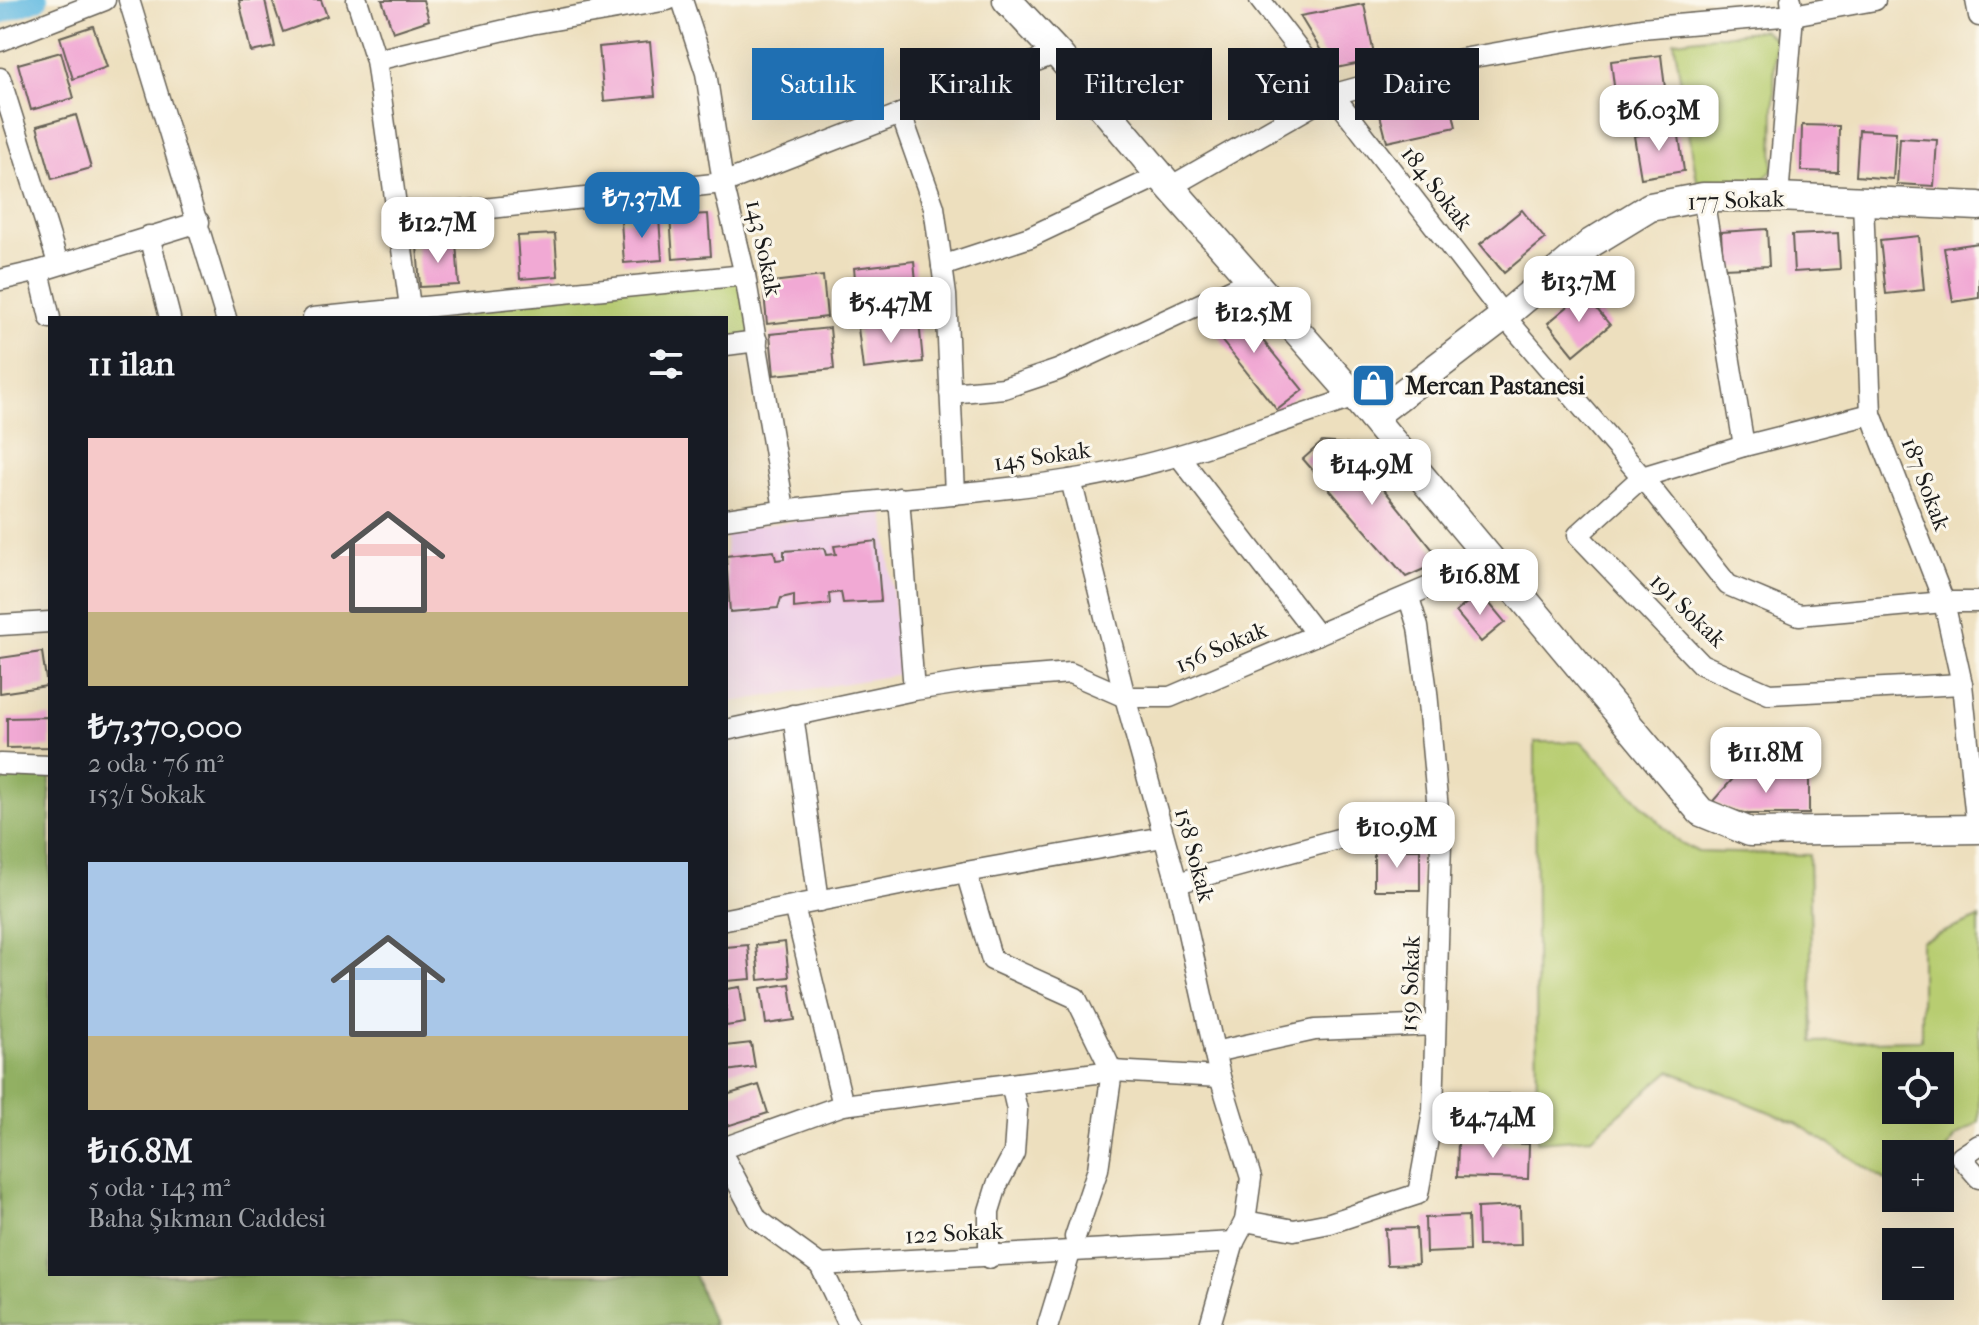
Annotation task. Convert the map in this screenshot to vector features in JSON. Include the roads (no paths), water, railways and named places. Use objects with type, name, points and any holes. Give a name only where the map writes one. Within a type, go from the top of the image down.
[{"type":"main road","points":[[1007,0],[1056,52]]},
{"type":"main road","points":[[1114,120],[1363,407],[1701,812],[1750,832],[1978,829]]},
{"type":"main road","name":"177 Sokak","points":[[1363,407],[1504,316],[1591,243],[1650,207],[1703,197],[1778,197],[1979,206]]},
{"type":"street","points":[[0,41],[105,0]]},
{"type":"street","points":[[129,0],[225,316]]},
{"type":"street","points":[[357,0],[376,60],[410,307]]},
{"type":"street","points":[[376,60],[531,24],[668,0]]},
{"type":"street","name":"143 Sokak","points":[[682,0],[706,73],[723,183],[757,341],[784,509]]},
{"type":"street","name":"184 Sokak","points":[[1260,0],[1296,48]]},
{"type":"street","points":[[1339,93],[1462,59],[1507,51],[1641,28],[1875,0]]},
{"type":"street","points":[[1976,0],[1979,16]]},
{"type":"street","points":[[1778,197],[1792,8]]},
{"type":"street","points":[[0,78],[48,267],[50,316]]},
{"type":"street","name":"184 Sokak","points":[[1339,105],[1504,316],[1642,477],[1728,585],[1799,615],[1944,602],[1979,602]]},
{"type":"street","points":[[399,218],[723,183],[900,114]]},
{"type":"street","points":[[903,120],[934,207],[942,266],[955,494]]},
{"type":"street","points":[[942,266],[1030,237],[1166,181],[1283,120]]},
{"type":"street","points":[[1703,197],[1744,446]]},
{"type":"street","name":"187 Sokak","points":[[1863,201],[1871,414],[1944,602],[1962,684],[1978,829]]},
{"type":"street","points":[[0,280],[199,222]]},
{"type":"street","points":[[149,236],[169,316]]},
{"type":"street","points":[[331,316],[745,275]]},
{"type":"street","points":[[950,393],[1004,388],[1058,370],[1252,280]]},
{"type":"street","points":[[728,345],[757,341]]},
{"type":"street","name":"145 Sokak","points":[[728,519],[784,509],[1071,480],[1179,456],[1363,407]]},
{"type":"street","points":[[1642,477],[1744,446],[1871,414]]},
{"type":"street","points":[[1179,456],[1317,635]]},
{"type":"street","name":"191 Sokak","points":[[1642,477],[1578,535],[1701,664],[1769,694],[1962,684]]},
{"type":"street","name":"158 Sokak","points":[[1071,480],[1125,697],[1177,883],[1220,1077],[1251,1178],[1245,1221],[1234,1242],[1210,1325]]},
{"type":"street","points":[[899,498],[914,690]]},
{"type":"street","name":"156 Sokak","points":[[728,730],[914,690],[981,680],[1070,673],[1125,697],[1170,697],[1490,561]]},
{"type":"street","name":"159 Sokak","points":[[1245,1221],[1294,1230],[1330,1223],[1418,1194],[1433,1111],[1441,842],[1427,692],[1418,627],[1409,598]]},
{"type":"street","points":[[0,625],[48,622]]},
{"type":"street","points":[[793,715],[819,901]]},
{"type":"street","points":[[0,764],[48,766]]},
{"type":"street","points":[[1177,883],[1437,812]]},
{"type":"street","points":[[728,919],[1163,837]]},
{"type":"street","points":[[966,872],[992,960],[1076,998],[1112,1071],[1098,1169],[1048,1325]]},
{"type":"street","points":[[794,906],[843,1105]]},
{"type":"street","points":[[1214,1052],[1315,1030],[1435,1025]]},
{"type":"street","points":[[728,1146],[843,1105],[1112,1071],[1220,1077]]},
{"type":"street","points":[[989,1258],[989,1211],[997,1185],[1014,1153],[1017,1110],[1011,1084]]},
{"type":"street","points":[[1979,1145],[1961,1157],[1979,1178]]},
{"type":"street","points":[[728,1165],[757,1219],[820,1265],[849,1325]]},
{"type":"street","name":"122 Sokak","points":[[820,1265],[989,1258],[1072,1245],[1234,1242]]},
{"type":"waterway","points":[[0,14],[38,0]]},
{"type":"place","name":"Mercan Pastanesi","points":[[1374,386]]}]
